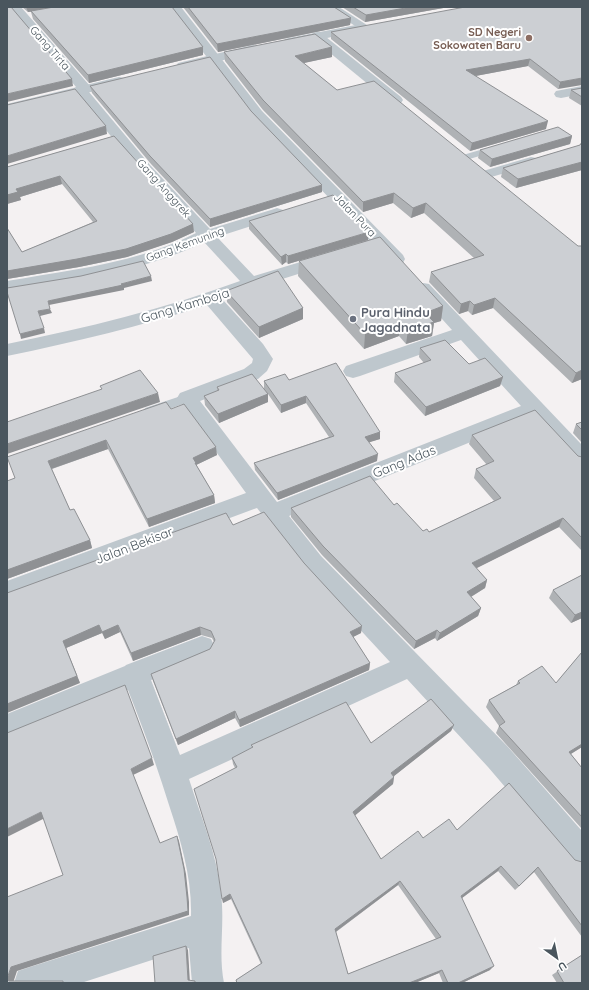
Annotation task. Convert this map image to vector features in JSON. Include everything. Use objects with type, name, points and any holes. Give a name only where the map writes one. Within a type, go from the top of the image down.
[{"type":"street","name":"Gang Tirta","points":[[15,7],[27,16],[82,89]]},
{"type":"street","name":"Jalan Pura","points":[[175,7],[257,114],[328,197],[382,243],[464,333],[582,458]]},
{"type":"street","points":[[331,7],[364,27]]},
{"type":"street","points":[[280,44],[379,24]]},
{"type":"street","points":[[317,36],[405,107]]},
{"type":"street","points":[[167,69],[265,47]]},
{"type":"street","points":[[7,108],[130,78]]},
{"type":"street","name":"Gang Anggrek","points":[[82,89],[112,139],[251,283]]},
{"type":"street","points":[[561,94],[582,90]]},
{"type":"street","points":[[454,147],[494,179],[542,158]]},
{"type":"street","name":"Gang Kemuning","points":[[7,286],[87,273],[138,261],[178,249],[206,235],[290,209]]},
{"type":"street","name":"Gang Kamboja","points":[[7,350],[70,338],[159,314],[211,298],[251,283],[382,243]]},
{"type":"street","points":[[211,298],[256,348],[263,359],[260,366],[251,374],[187,398],[267,505],[313,562],[410,665],[454,709],[582,853]]},
{"type":"street","points":[[353,371],[464,333]]},
{"type":"street","name":"Gang Adas","points":[[267,505],[535,408]]},
{"type":"street","name":"Jalan Bekisar","points":[[7,591],[267,505]]},
{"type":"street","points":[[7,727],[135,673],[202,647]]},
{"type":"street","points":[[173,772],[410,665]]},
{"type":"street","points":[[135,673],[173,772],[196,846],[206,894],[208,983]]},
{"type":"street","points":[[30,983],[206,927]]},
{"type":"lane","points":[[466,157],[503,146]]},
{"type":"lane","points":[[136,416],[187,398]]},
{"type":"building","points":[[7,7],[11,7],[72,79],[7,94]]},
{"type":"building","points":[[54,7],[172,7],[203,47],[88,75],[31,11]]},
{"type":"building","points":[[188,7],[334,7],[351,18],[217,44]]},
{"type":"building","points":[[353,7],[411,7],[366,15]]},
{"type":"building","points":[[465,7],[582,7],[582,78],[560,82],[530,59],[466,70],[548,121],[472,143],[331,32]]},
{"type":"building","points":[[315,34],[332,47],[295,56],[337,90],[374,81],[578,246],[582,246],[582,370],[576,373],[495,298],[474,305],[470,301],[461,304],[431,272],[484,255],[426,203],[413,208],[394,193],[363,202],[263,100],[224,52]]},
{"type":"building","points":[[210,57],[251,111],[322,185],[210,219],[150,156],[90,86]]},
{"type":"building","points":[[582,88],[582,97],[571,90]]},
{"type":"building","points":[[75,89],[106,126],[7,156],[7,105]]},
{"type":"building","points":[[558,127],[572,136],[492,159],[480,150]]},
{"type":"building","points":[[114,136],[193,224],[171,234],[126,249],[7,271],[7,228],[22,252],[97,221],[60,176],[16,189],[18,192],[7,195],[7,167]]},
{"type":"building","points":[[582,142],[582,162],[518,179],[503,168],[580,145]]},
{"type":"building","points":[[333,195],[369,232],[288,256],[286,254],[281,257],[249,221]]},
{"type":"building","points":[[380,237],[443,306],[425,313],[434,322],[408,330],[400,322],[365,334],[299,261]]},
{"type":"building","points":[[143,261],[151,276],[121,284],[123,285],[48,301],[50,309],[38,311],[44,328],[20,334],[7,288],[81,276]]},
{"type":"building","points":[[278,271],[303,308],[259,327],[226,291]]},
{"type":"building","points":[[445,340],[469,364],[485,358],[503,377],[426,407],[395,373],[431,360],[420,348]]},
{"type":"building","points":[[336,363],[380,432],[365,437],[378,454],[277,493],[254,463],[334,436],[306,396],[281,405],[264,381],[285,374],[289,380]]},
{"type":"building","points":[[140,370],[158,393],[7,444],[7,422],[102,389],[100,386]]},
{"type":"building","points":[[252,374],[268,394],[218,414],[204,396],[219,390],[217,387]]},
{"type":"building","points":[[166,402],[171,409],[184,404],[216,447],[193,458],[214,495],[147,519],[106,440],[48,461],[70,510],[74,509],[90,540],[7,570],[7,481],[15,478],[7,457]]},
{"type":"building","points":[[535,410],[578,456],[582,457],[582,538],[563,518],[472,563],[487,580],[467,592],[481,608],[440,633],[437,630],[416,641],[323,546],[291,508],[370,476],[394,505],[397,503],[423,531],[427,529],[429,532],[501,498],[476,469],[494,461],[472,435]]},
{"type":"building","points":[[582,422],[582,430],[576,424]]},
{"type":"building","points":[[264,512],[304,563],[362,626],[350,632],[370,663],[239,720],[235,711],[176,739],[151,674],[210,649],[215,640],[211,631],[200,627],[131,653],[118,625],[102,632],[99,625],[63,641],[77,676],[7,704],[7,593],[226,513],[233,525]]},
{"type":"building","points":[[582,575],[582,612],[575,615],[553,590]]},
{"type":"building","points":[[582,652],[582,744],[569,752],[582,768],[582,817],[499,726],[505,722],[489,700],[520,683],[518,681],[542,666],[556,683]]},
{"type":"building","points":[[125,685],[152,758],[131,769],[160,843],[177,836],[184,869],[188,911],[11,967],[7,979],[7,897],[63,875],[41,812],[7,829],[7,733]]},
{"type":"building","points":[[431,699],[454,725],[391,773],[394,777],[353,812],[381,859],[418,831],[423,838],[449,819],[457,830],[509,783],[575,860],[582,862],[582,926],[538,867],[519,886],[501,866],[461,896],[494,966],[458,983],[448,983],[442,970],[409,983],[237,983],[236,980],[262,963],[230,894],[222,899],[216,859],[194,789],[237,767],[232,758],[253,747],[251,745],[346,702],[371,743]],"holes":[[[400,881],[441,937],[348,974],[335,929]]]},
{"type":"building","points":[[186,946],[188,980],[195,981],[195,983],[155,983],[153,956]]},
{"type":"building","points":[[582,955],[582,983],[564,983],[557,971]]},
{"type":"building","points":[[7,979],[9,981],[63,981],[63,983],[7,983]]},
{"type":"place","name":"SD Negeri Sokowaten Baru","points":[[529,38]]},
{"type":"place","name":"Pura Hindu Jagadnata","points":[[353,319]]}]
